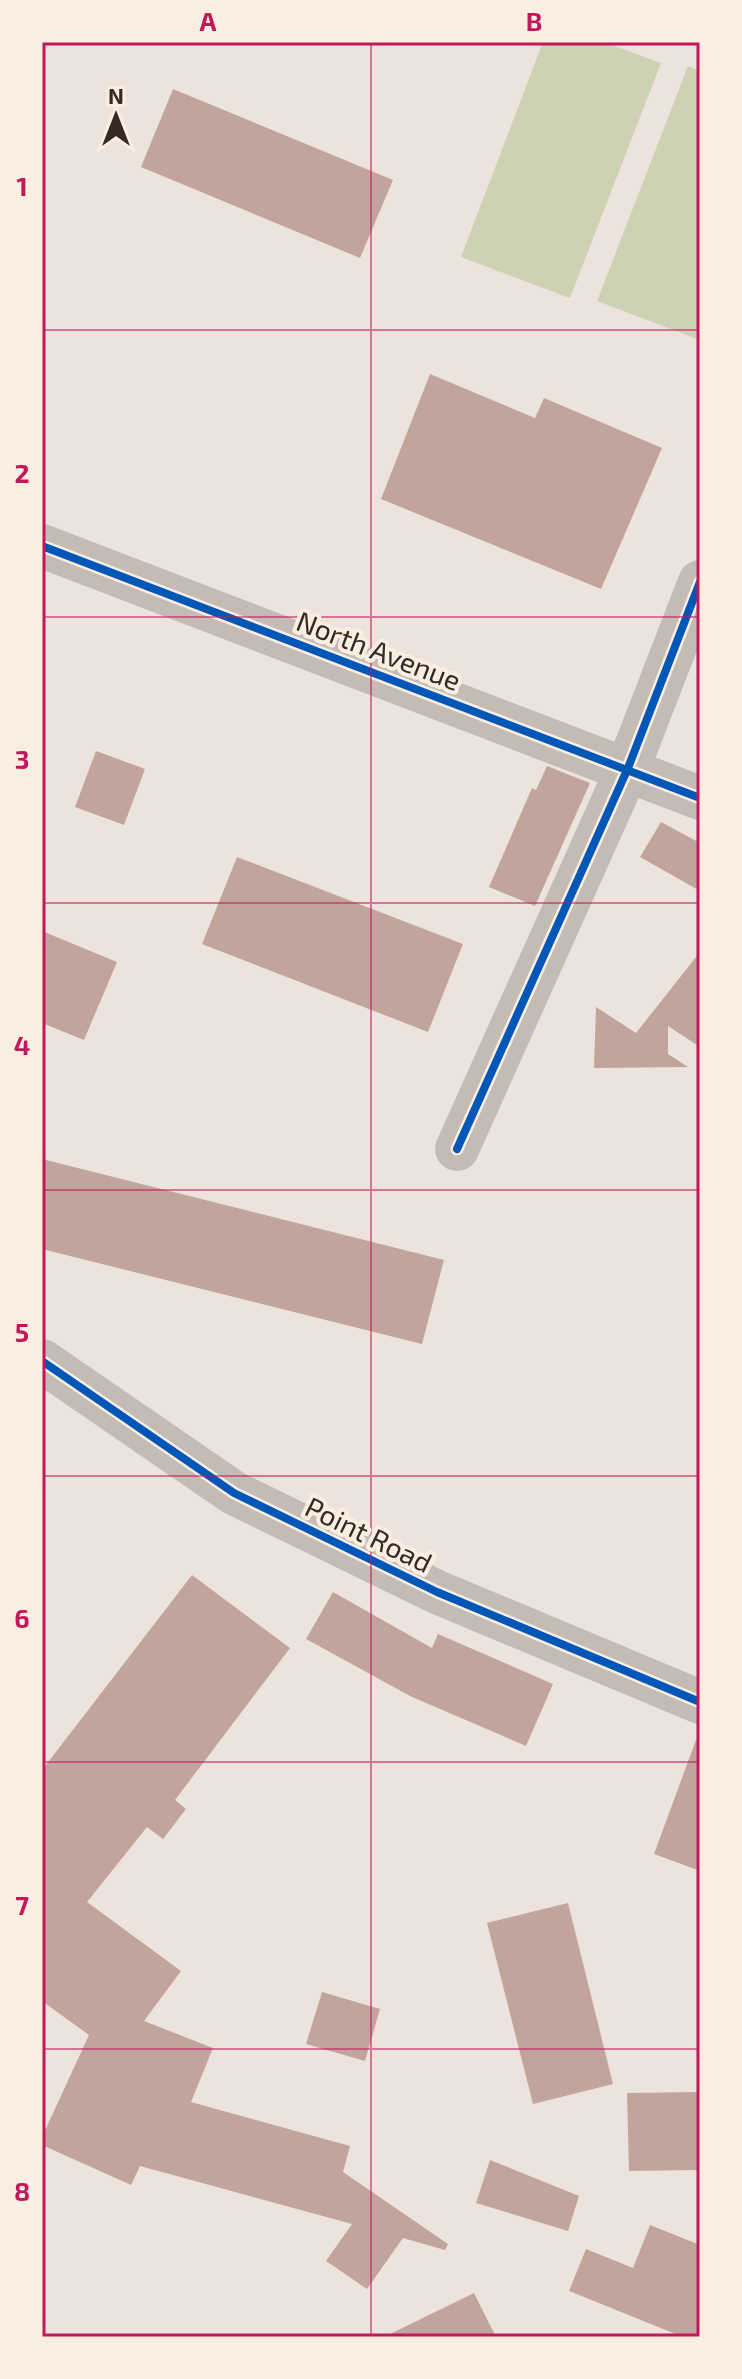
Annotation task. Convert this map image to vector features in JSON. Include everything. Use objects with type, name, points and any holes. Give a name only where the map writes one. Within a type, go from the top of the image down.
[{"type":"street","name":"North Avenue","points":[[42,546],[700,798]]},
{"type":"street","points":[[457,1149],[628,768],[700,582]]},
{"type":"street","name":"Point Road","points":[[42,1361],[234,1493],[437,1592],[700,1702]]},
{"type":"green space","points":[[543,42],[604,42],[661,63],[570,298],[461,257]]},
{"type":"green space","points":[[688,66],[700,71],[700,340],[597,301]]},
{"type":"building","points":[[173,89],[393,180],[360,258],[141,167]]},
{"type":"building","points":[[430,374],[535,418],[544,398],[662,448],[601,589],[381,499]]},
{"type":"building","points":[[96,751],[145,769],[124,825],[75,807]]},
{"type":"building","points":[[547,766],[590,783],[535,906],[489,887],[532,788],[536,790]]},
{"type":"building","points":[[661,822],[700,843],[700,891],[640,857]]},
{"type":"building","points":[[237,857],[463,944],[428,1032],[202,944]]},
{"type":"building","points":[[42,931],[117,962],[84,1040],[42,1023]]},
{"type":"building","points":[[700,952],[700,1047],[668,1026],[668,1054],[688,1067],[594,1068],[596,1007],[636,1033]]},
{"type":"building","points":[[42,1159],[444,1260],[422,1344],[42,1249]]},
{"type":"building","points":[[192,1575],[290,1648],[175,1800],[186,1809],[163,1839],[147,1827],[87,1902],[181,1971],[144,2021],[213,2048],[191,2102],[350,2146],[343,2172],[448,2244],[445,2250],[403,2238],[367,2289],[326,2261],[352,2224],[140,2166],[131,2185],[42,2145],[42,2137],[89,2035],[42,2001],[42,1770]]},
{"type":"building","points":[[333,1592],[432,1648],[438,1634],[553,1684],[526,1746],[412,1697],[306,1639]]},
{"type":"building","points":[[696,1740],[700,1741],[700,1871],[654,1854]]},
{"type":"building","points":[[568,1903],[613,2084],[533,2104],[487,1923]]},
{"type":"building","points":[[322,1992],[380,2009],[365,2061],[306,2044]]},
{"type":"building","points":[[700,2092],[700,2170],[629,2171],[627,2093]]},
{"type":"building","points":[[490,2160],[579,2196],[568,2231],[476,2203]]},
{"type":"building","points":[[650,2225],[700,2245],[700,2337],[683,2337],[569,2291],[586,2249],[633,2268]]},
{"type":"building","points":[[474,2293],[496,2337],[384,2337]]},
{"type":"cycle path","points":[[42,546],[700,798]]},
{"type":"cycle path","points":[[457,1149],[628,768],[700,582]]},
{"type":"cycle path","points":[[42,1361],[234,1493],[437,1592],[700,1702]]}]
